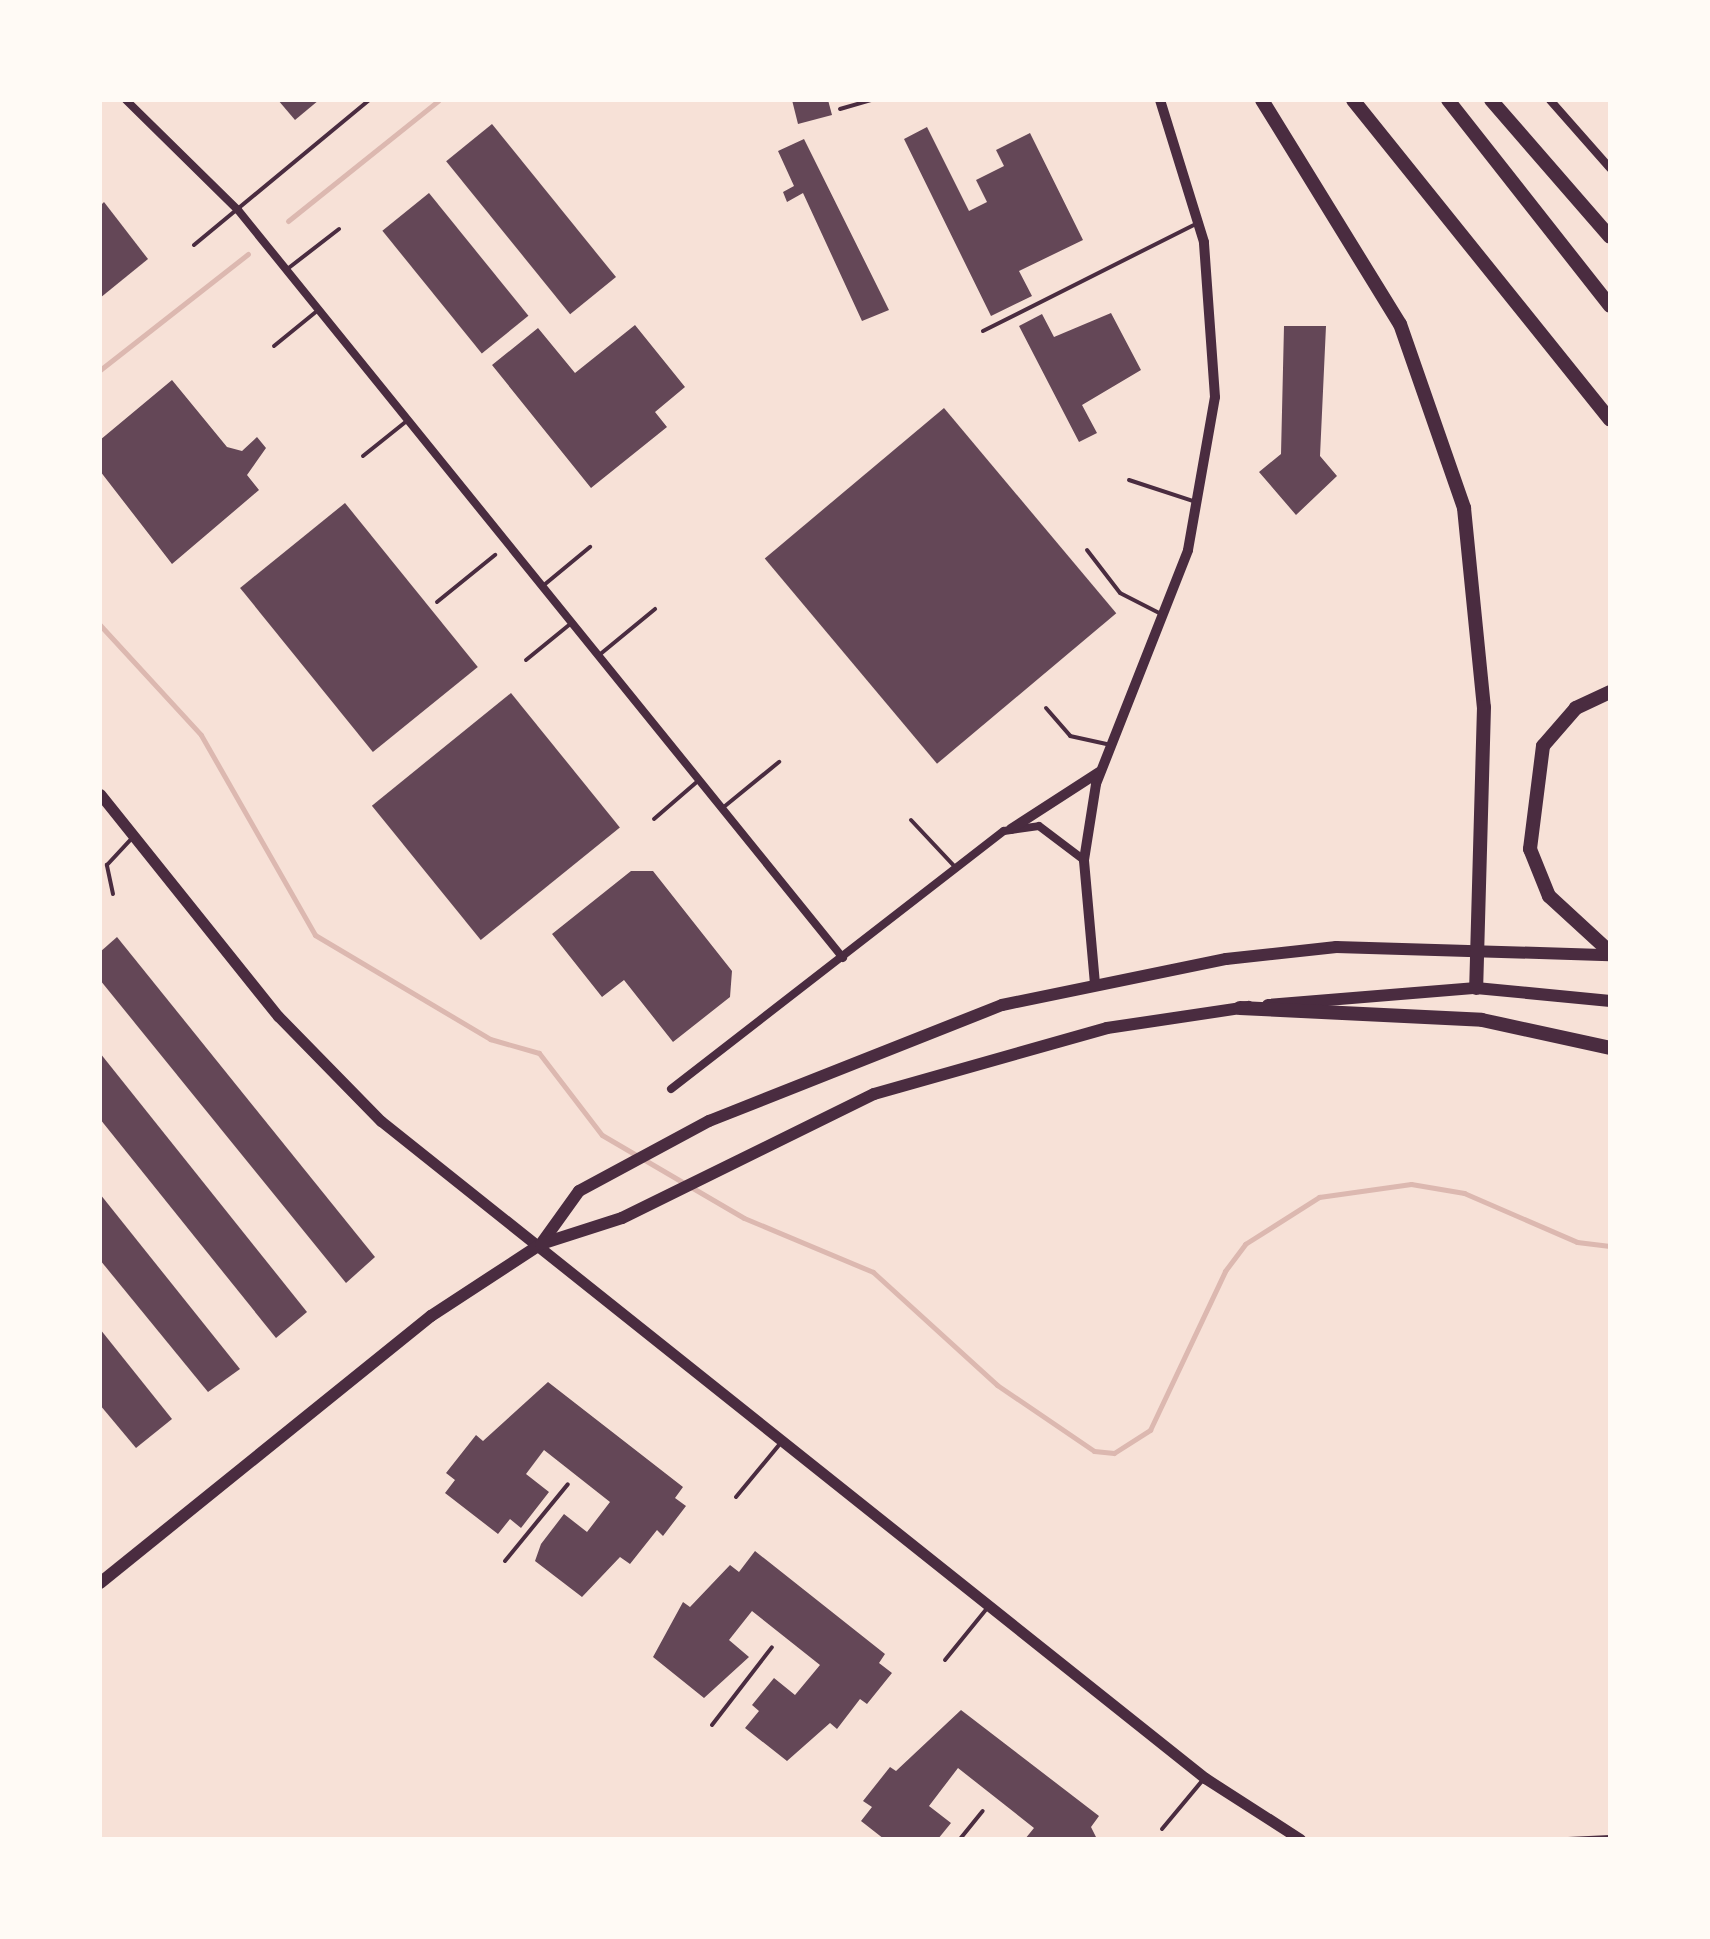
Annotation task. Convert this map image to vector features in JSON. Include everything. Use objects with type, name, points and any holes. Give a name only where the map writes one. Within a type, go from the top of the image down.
[{"type":"highway","points":[[1262,100],[1376,277],[1456,477],[1484,707],[1472,946],[1476,988]]},
{"type":"highway","points":[[1353,100],[1610,420]]},
{"type":"highway","points":[[1448,100],[1610,306]]},
{"type":"highway","points":[[1491,100],[1610,237]]},
{"type":"highway","points":[[1610,692],[1576,708],[1543,746],[1530,848],[1548,896],[1610,954]]},
{"type":"highway","points":[[541,1244],[579,1190],[708,1122],[1002,1005],[1096,984],[1336,947],[1472,946],[1610,954]]},
{"type":"highway","points":[[100,1583],[431,1316],[541,1244],[622,1218],[741,1153],[874,1094],[1106,1028],[1240,1008],[1476,988],[1610,1001]]},
{"type":"highway","points":[[1240,1008],[1482,1020],[1610,1048]]},
{"type":"main road","points":[[100,794],[310,1054],[1205,1778],[1300,1839]]},
{"type":"street","points":[[126,100],[238,210],[842,958]]},
{"type":"street","points":[[1096,984],[1084,860],[1100,772],[1164,615],[1200,503],[1215,329],[1200,222],[1160,100]]},
{"type":"street","points":[[1550,100],[1610,168]]},
{"type":"street","points":[[672,1089],[956,868],[1100,772]]},
{"type":"street","points":[[1011,829],[1039,826],[1084,860]]},
{"type":"lane","points":[[194,246],[370,100]]},
{"type":"lane","points":[[840,108],[872,100]]},
{"type":"lane","points":[[983,331],[1200,222]]},
{"type":"lane","points":[[286,270],[339,229]]},
{"type":"lane","points":[[274,346],[318,310]]},
{"type":"lane","points":[[363,456],[408,420]]},
{"type":"lane","points":[[1129,480],[1200,503]]},
{"type":"lane","points":[[542,586],[590,547]]},
{"type":"lane","points":[[1087,550],[1120,592],[1164,615]]},
{"type":"lane","points":[[598,656],[655,609]]},
{"type":"lane","points":[[526,660],[572,623]]},
{"type":"lane","points":[[1046,708],[1070,736],[1111,745]]},
{"type":"lane","points":[[722,809],[779,762]]},
{"type":"lane","points":[[654,819],[698,780]]},
{"type":"lane","points":[[912,820],[956,868]]},
{"type":"lane","points":[[113,894],[107,865],[134,836]]},
{"type":"lane","points":[[736,1497],[786,1438]]},
{"type":"lane","points":[[504,1562],[568,1484]]},
{"type":"lane","points":[[946,1660],[990,1604]]},
{"type":"lane","points":[[712,1725],[772,1647]]},
{"type":"lane","points":[[1162,1830],[1205,1778]]},
{"type":"lane","points":[[960,1839],[982,1811]]},
{"type":"lane","points":[[1568,1839],[1610,1837]]},
{"type":"path","points":[[437,602],[495,555]]},
{"type":"building","points":[[278,100],[319,100],[295,120]]},
{"type":"building","points":[[792,100],[828,100],[832,115],[798,124]]},
{"type":"building","points":[[492,124],[616,277],[570,314],[446,161]]},
{"type":"building","points":[[927,127],[969,211],[987,202],[976,180],[1004,166],[996,150],[1030,133],[1083,240],[1019,271],[1032,296],[991,316],[904,139]]},
{"type":"building","points":[[804,139],[889,310],[862,321],[803,193],[787,202],[783,192],[794,186],[778,151]]},
{"type":"building","points":[[429,193],[528,316],[482,354],[382,231]]},
{"type":"building","points":[[104,202],[148,259],[100,298],[100,206]]},
{"type":"building","points":[[1111,313],[1141,370],[1082,405],[1097,433],[1079,442],[1019,326],[1042,314],[1054,337]]},
{"type":"building","points":[[635,325],[685,387],[655,412],[667,427],[591,488],[492,365],[538,328],[575,373]]},
{"type":"building","points":[[1284,326],[1326,326],[1320,456],[1337,476],[1296,515],[1259,472],[1281,454]]},
{"type":"building","points":[[172,380],[227,447],[242,451],[257,437],[266,448],[247,475],[259,490],[172,564],[100,471],[100,440]]},
{"type":"building","points":[[944,408],[1116,613],[937,764],[765,558]]},
{"type":"building","points":[[345,503],[478,667],[373,752],[240,588]]},
{"type":"building","points":[[511,693],[620,827],[481,940],[372,806]]},
{"type":"building","points":[[631,871],[653,871],[732,971],[730,997],[673,1042],[624,980],[602,997],[552,934]]},
{"type":"building","points":[[117,937],[375,1257],[346,1283],[100,980],[100,952]]},
{"type":"building","points":[[100,1053],[307,1312],[276,1338],[100,1119]]},
{"type":"building","points":[[100,1194],[240,1369],[208,1392],[100,1260]]},
{"type":"building","points":[[100,1329],[172,1419],[136,1448],[100,1405]]},
{"type":"building","points":[[548,1382],[683,1487],[675,1498],[686,1506],[663,1536],[657,1530],[630,1564],[620,1557],[582,1597],[535,1561],[541,1544],[564,1514],[587,1532],[610,1502],[544,1450],[526,1474],[549,1492],[521,1528],[510,1519],[498,1534],[445,1493],[455,1480],[446,1473],[476,1435],[483,1441]]},
{"type":"building","points":[[755,1551],[885,1654],[879,1663],[892,1673],[867,1704],[860,1699],[837,1729],[830,1723],[787,1761],[745,1728],[759,1711],[752,1705],[774,1678],[795,1695],[820,1665],[752,1611],[729,1640],[749,1657],[704,1698],[653,1657],[683,1602],[690,1607],[730,1565],[739,1572]]},
{"type":"building","points":[[961,1710],[1099,1816],[1091,1827],[1097,1839],[1025,1839],[1034,1828],[958,1768],[929,1806],[951,1823],[938,1839],[884,1839],[861,1821],[872,1807],[863,1801],[890,1767],[896,1771]]},
{"type":"waterway","points":[[288,221],[439,100]]},
{"type":"waterway","points":[[100,370],[248,254]]},
{"type":"waterway","points":[[100,625],[201,735],[315,935],[490,1039],[539,1053],[602,1135],[744,1218],[873,1272],[997,1385],[1094,1451],[1114,1453],[1150,1430],[1225,1271],[1245,1244],[1319,1197],[1411,1184],[1464,1193],[1577,1242],[1610,1246]]}]
